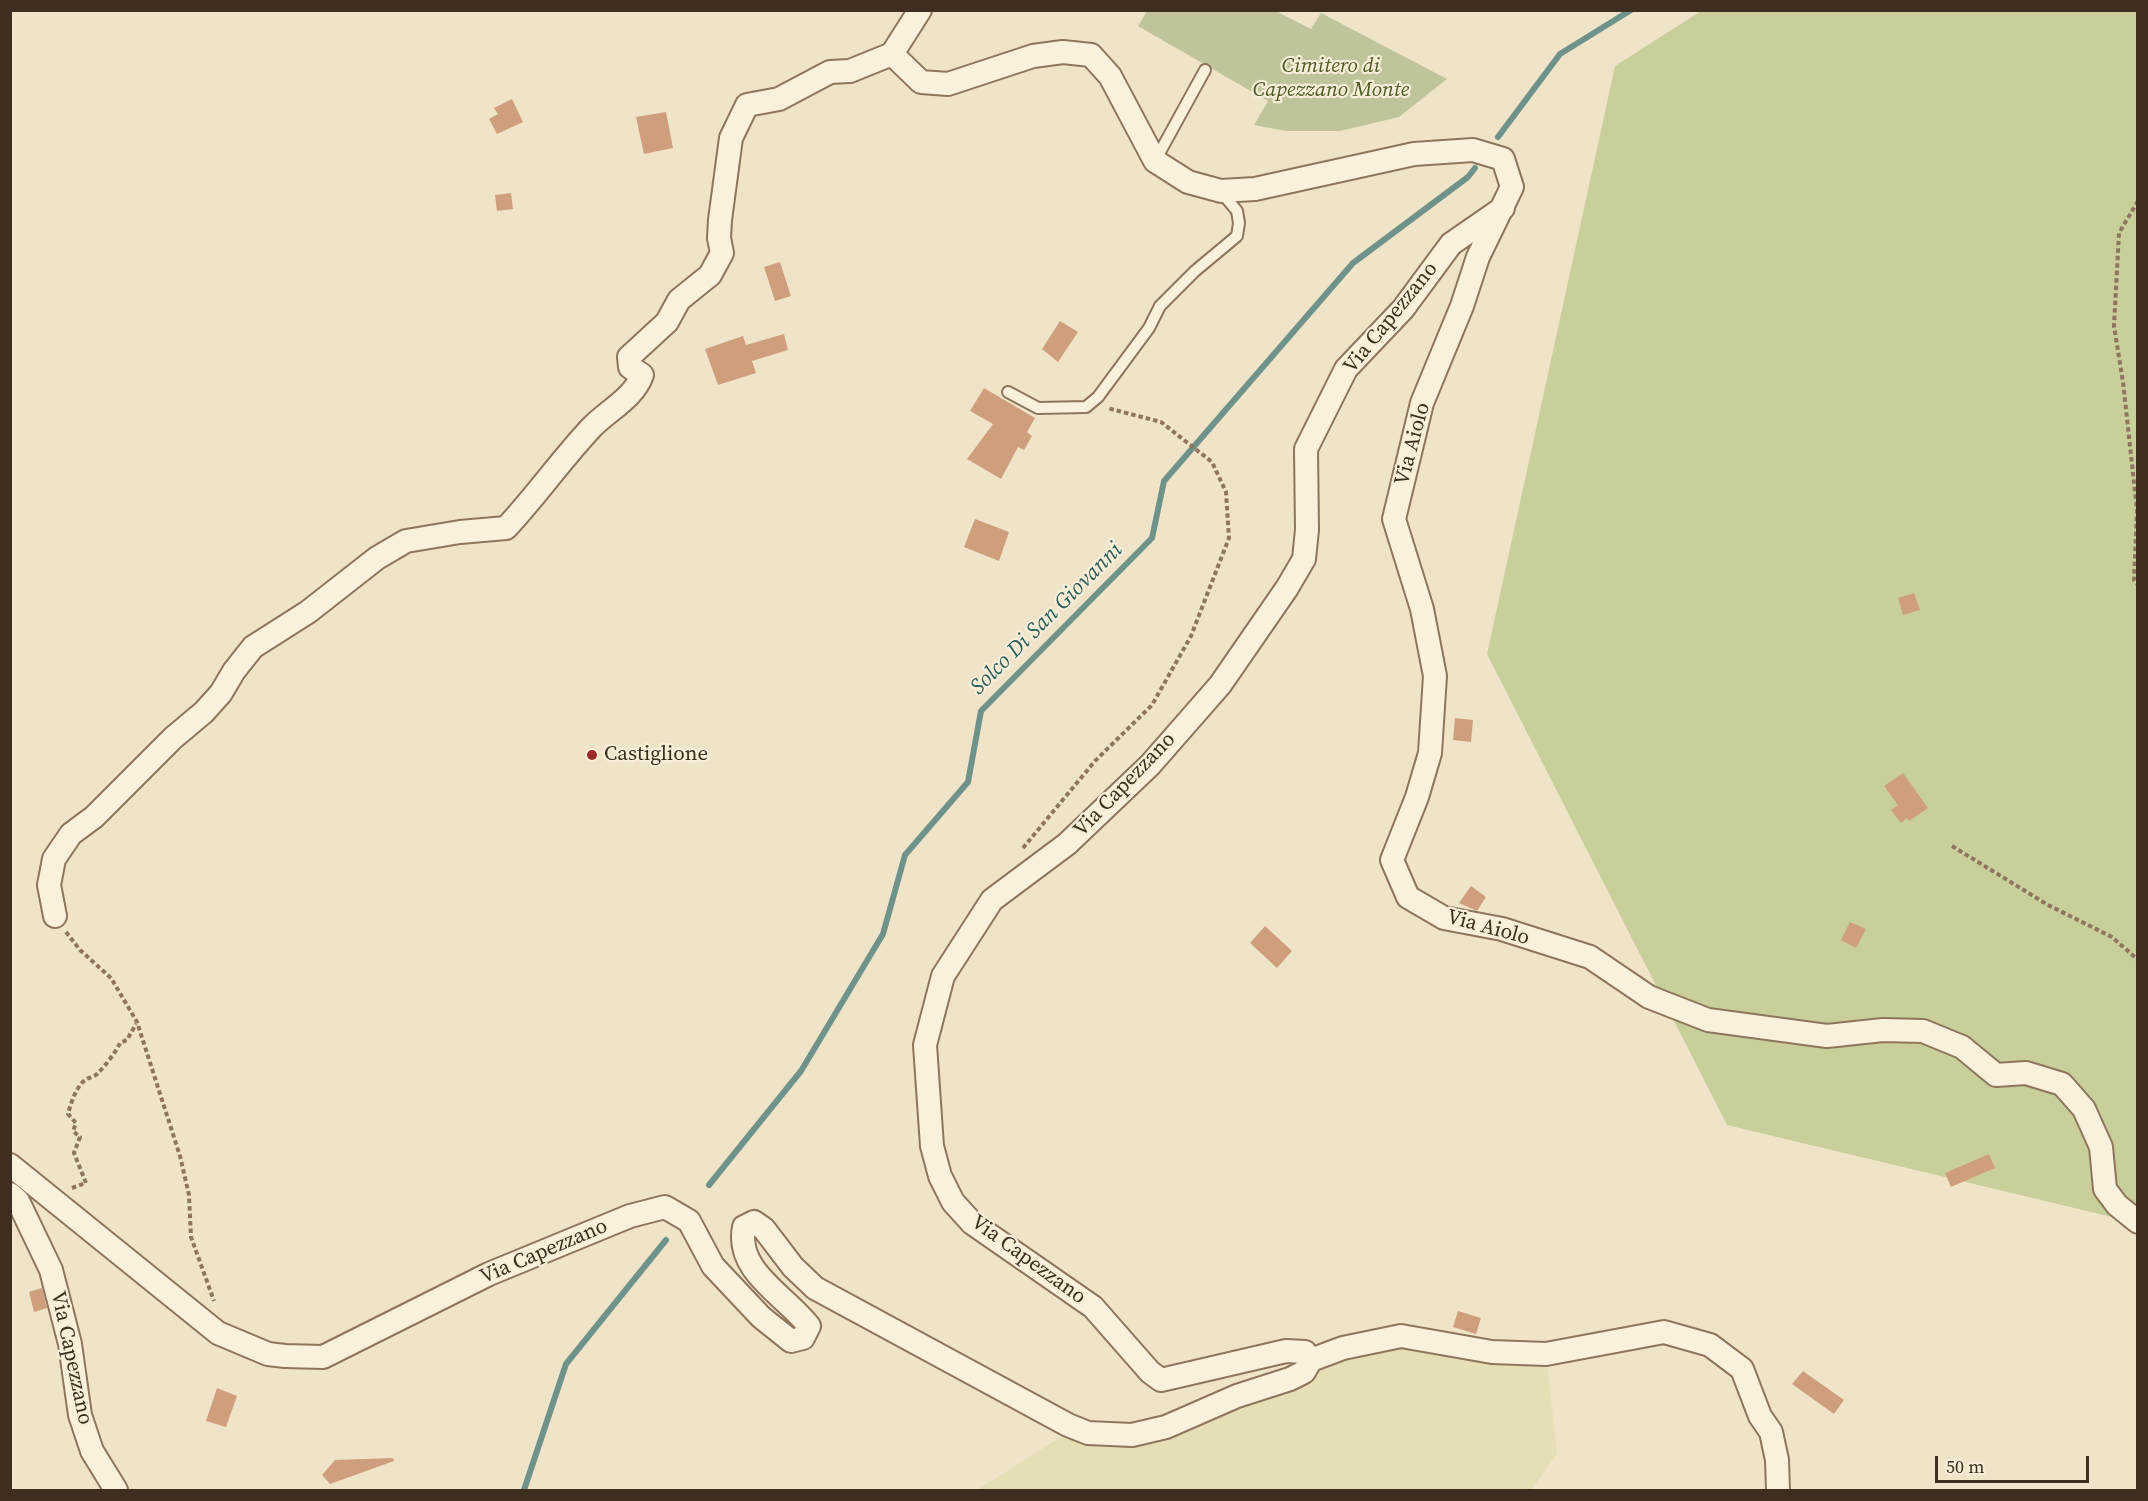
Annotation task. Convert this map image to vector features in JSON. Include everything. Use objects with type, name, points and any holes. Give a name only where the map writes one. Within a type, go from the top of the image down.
[{"type":"street","points":[[55,916],[49,885],[54,859],[71,834],[94,818],[173,738],[204,712],[221,693],[234,671],[253,647],[279,628],[308,612],[377,558],[406,541],[460,532],[506,528],[542,489],[593,426],[639,385],[642,375],[630,366],[629,357],[667,322],[679,300],[710,275],[722,253],[719,238],[720,220],[730,138],[747,105],[779,99],[830,72],[850,71],[892,54],[920,10]]},
{"type":"street","points":[[892,54],[921,82],[948,84],[1033,56],[1063,52],[1091,55],[1110,76],[1155,161],[1188,182],[1221,191],[1255,189],[1414,154],[1473,150],[1503,159],[1512,187],[1503,208]]},
{"type":"street","name":"Via Aiolo","points":[[1503,208],[1478,257],[1462,306],[1422,402],[1394,519],[1422,609],[1435,676],[1430,753],[1417,797],[1392,860],[1408,897],[1444,918],[1502,929],[1590,957],[1649,997],[1708,1020],[1827,1036],[1883,1030],[1923,1031],[1962,1047],[1996,1075],[2026,1073],[2062,1084],[2085,1109],[2101,1148],[2105,1189],[2117,1205],[2138,1222]]},
{"type":"street","name":"Via Capezzano","points":[[10,1165],[218,1334],[268,1354],[323,1357],[489,1274],[630,1216],[665,1207],[689,1221],[713,1266],[761,1317],[791,1341],[803,1338],[808,1326],[750,1264],[741,1241],[744,1227],[754,1222],[764,1229],[794,1267],[815,1288],[1068,1425],[1088,1433],[1132,1435],[1166,1427],[1237,1395],[1290,1379],[1304,1372],[1311,1360],[1305,1352],[1286,1351],[1161,1380],[1150,1372],[1093,1307],[972,1224],[953,1202],[940,1176],[932,1146],[925,1045],[944,976],[992,900],[1067,844],[1150,765],[1220,684],[1287,588],[1304,559],[1307,530],[1306,449],[1346,369],[1403,309],[1451,243],[1503,208]]},
{"type":"street","name":"Via Capezzano","points":[[10,1194],[18,1201],[51,1270],[70,1344],[80,1415],[92,1451],[117,1491]]},
{"type":"street","points":[[1311,1360],[1343,1348],[1401,1336],[1492,1352],[1535,1354],[1664,1332],[1710,1345],[1742,1369],[1760,1416],[1771,1432],[1777,1460],[1778,1491]]},
{"type":"lane","points":[[1155,161],[1205,70]]},
{"type":"lane","points":[[1008,392],[1038,408],[1086,407],[1098,397],[1149,328],[1160,306],[1195,271],[1237,236],[1238,211],[1221,191]]},
{"type":"path","points":[[2138,201],[2119,232],[2114,326],[2137,510],[2134,580],[2138,585]]},
{"type":"path","points":[[1018,854],[1095,761],[1152,705],[1191,636],[1229,537],[1226,492],[1212,462],[1161,422],[1102,407],[1098,397]]},
{"type":"path","points":[[1952,846],[2048,905],[2112,937],[2138,960]]},
{"type":"path","points":[[55,916],[80,950],[111,978],[137,1022],[164,1101],[187,1185],[191,1237],[218,1311]]},
{"type":"shaded area","points":[[1401,1336],[1546,1354],[1557,1454],[1531,1490],[977,1490],[1064,1435],[1132,1435]]},
{"type":"green space","name":"Cimitero di Capezzano Monte","points":[[1274,10],[1311,29],[1321,13],[1447,79],[1399,117],[1340,131],[1286,131],[1254,125],[1268,101],[1138,26],[1147,11]]},
{"type":"green space","points":[[1701,11],[2137,11],[2137,1223],[1727,1125],[1487,654],[1615,66]]},
{"type":"building","points":[[512,99],[523,122],[497,134],[489,119],[498,114],[494,108]]},
{"type":"building","points":[[666,112],[673,148],[644,154],[636,117]]},
{"type":"building","points":[[511,193],[513,209],[497,211],[495,195]]},
{"type":"building","points":[[780,262],[791,296],[775,301],[764,267]]},
{"type":"building","points":[[1060,321],[1078,332],[1058,362],[1042,349]]},
{"type":"building","points":[[784,334],[788,350],[752,361],[756,373],[718,385],[705,349],[743,336],[746,345]]},
{"type":"building","points":[[984,388],[1035,418],[1027,432],[1032,436],[1024,450],[1018,447],[1001,479],[967,459],[993,424],[970,411]]},
{"type":"building","points":[[975,519],[1009,532],[999,561],[964,547]]},
{"type":"building","points":[[1914,593],[1920,610],[1903,615],[1898,598]]},
{"type":"building","points":[[1455,718],[1473,720],[1471,742],[1453,740]]},
{"type":"building","points":[[1903,773],[1928,808],[1909,821],[1907,818],[1901,823],[1891,810],[1898,805],[1884,786]]},
{"type":"building","points":[[1471,886],[1486,897],[1477,911],[1459,903]]},
{"type":"building","points":[[1850,922],[1866,929],[1856,948],[1841,940]]},
{"type":"building","points":[[1265,926],[1292,951],[1277,968],[1250,943]]},
{"type":"building","points":[[1989,1154],[1995,1168],[1951,1187],[1945,1173]]},
{"type":"building","points":[[42,1288],[47,1308],[34,1312],[29,1292]]},
{"type":"building","points":[[1458,1311],[1481,1318],[1476,1334],[1453,1327]]},
{"type":"building","points":[[1803,1371],[1844,1400],[1834,1414],[1792,1384]]},
{"type":"building","points":[[217,1388],[237,1396],[226,1427],[206,1421]]},
{"type":"building","points":[[393,1458],[394,1461],[330,1484],[322,1475],[335,1460]]},
{"type":"waterway","name":"Solco Di San Giovanni","points":[[1498,137],[1560,54],[1631,10]]},
{"type":"waterway","name":"Solco Di San Giovanni","points":[[709,1185],[801,1071],[883,934],[905,855],[968,782],[981,711],[1152,538],[1164,481],[1353,263],[1468,177],[1475,168]]},
{"type":"waterway","name":"Solco Di San Giovanni","points":[[524,1490],[566,1364],[666,1240]]},
{"type":"place","name":"Castiglione","points":[[592,755]]}]
